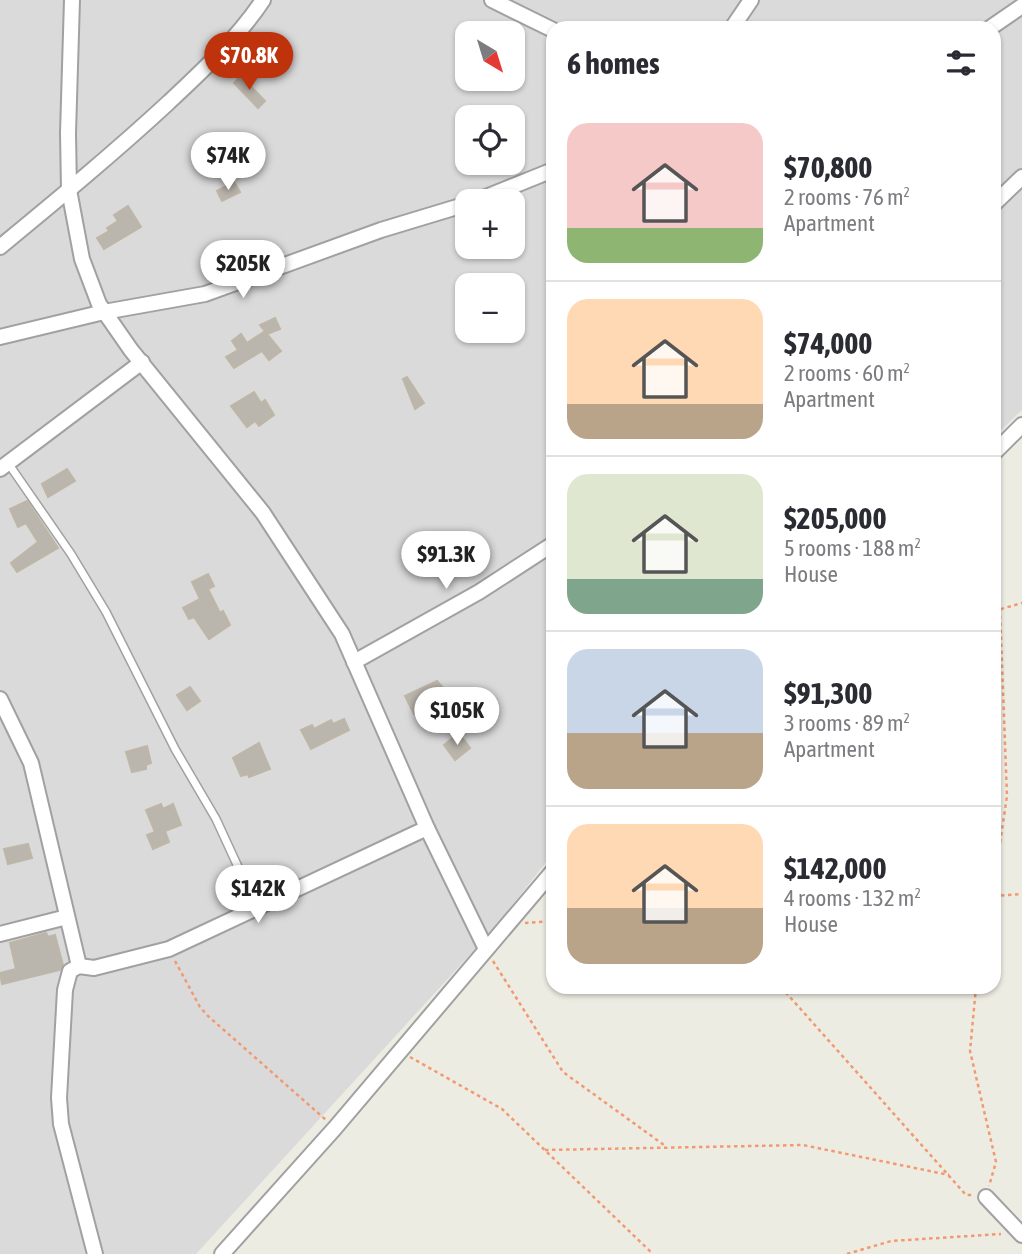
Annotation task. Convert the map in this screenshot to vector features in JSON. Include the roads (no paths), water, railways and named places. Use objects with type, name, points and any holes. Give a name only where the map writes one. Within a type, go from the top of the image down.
[{"type":"street","points":[[72,0],[69,190],[82,259],[104,312],[263,513],[342,635],[427,828],[486,949]]},
{"type":"street","points":[[0,247],[69,190],[209,64],[236,36],[263,0]]},
{"type":"street","points":[[492,0],[546,27]]},
{"type":"street","points":[[737,21],[751,0]]},
{"type":"street","points":[[1000,21],[1022,6]]},
{"type":"street","points":[[506,189],[546,173]]},
{"type":"street","points":[[1001,197],[1022,177]]},
{"type":"street","points":[[0,337],[104,312],[205,294],[381,230],[455,208]]},
{"type":"street","points":[[4,466],[142,362]]},
{"type":"street","points":[[1001,446],[1022,425]]},
{"type":"street","points":[[354,662],[478,592],[546,548]]},
{"type":"street","points":[[0,699],[31,763],[79,966]]},
{"type":"street","points":[[95,1254],[61,1124],[59,1098],[67,978],[70,971],[79,966],[94,968],[169,949],[427,828]]},
{"type":"street","points":[[222,1254],[335,1128],[546,879]]},
{"type":"street","points":[[0,934],[67,917]]},
{"type":"street","points":[[986,1197],[1021,1234]]},
{"type":"lane","points":[[4,466],[71,554],[106,612],[175,749],[216,819],[256,906]]}]
